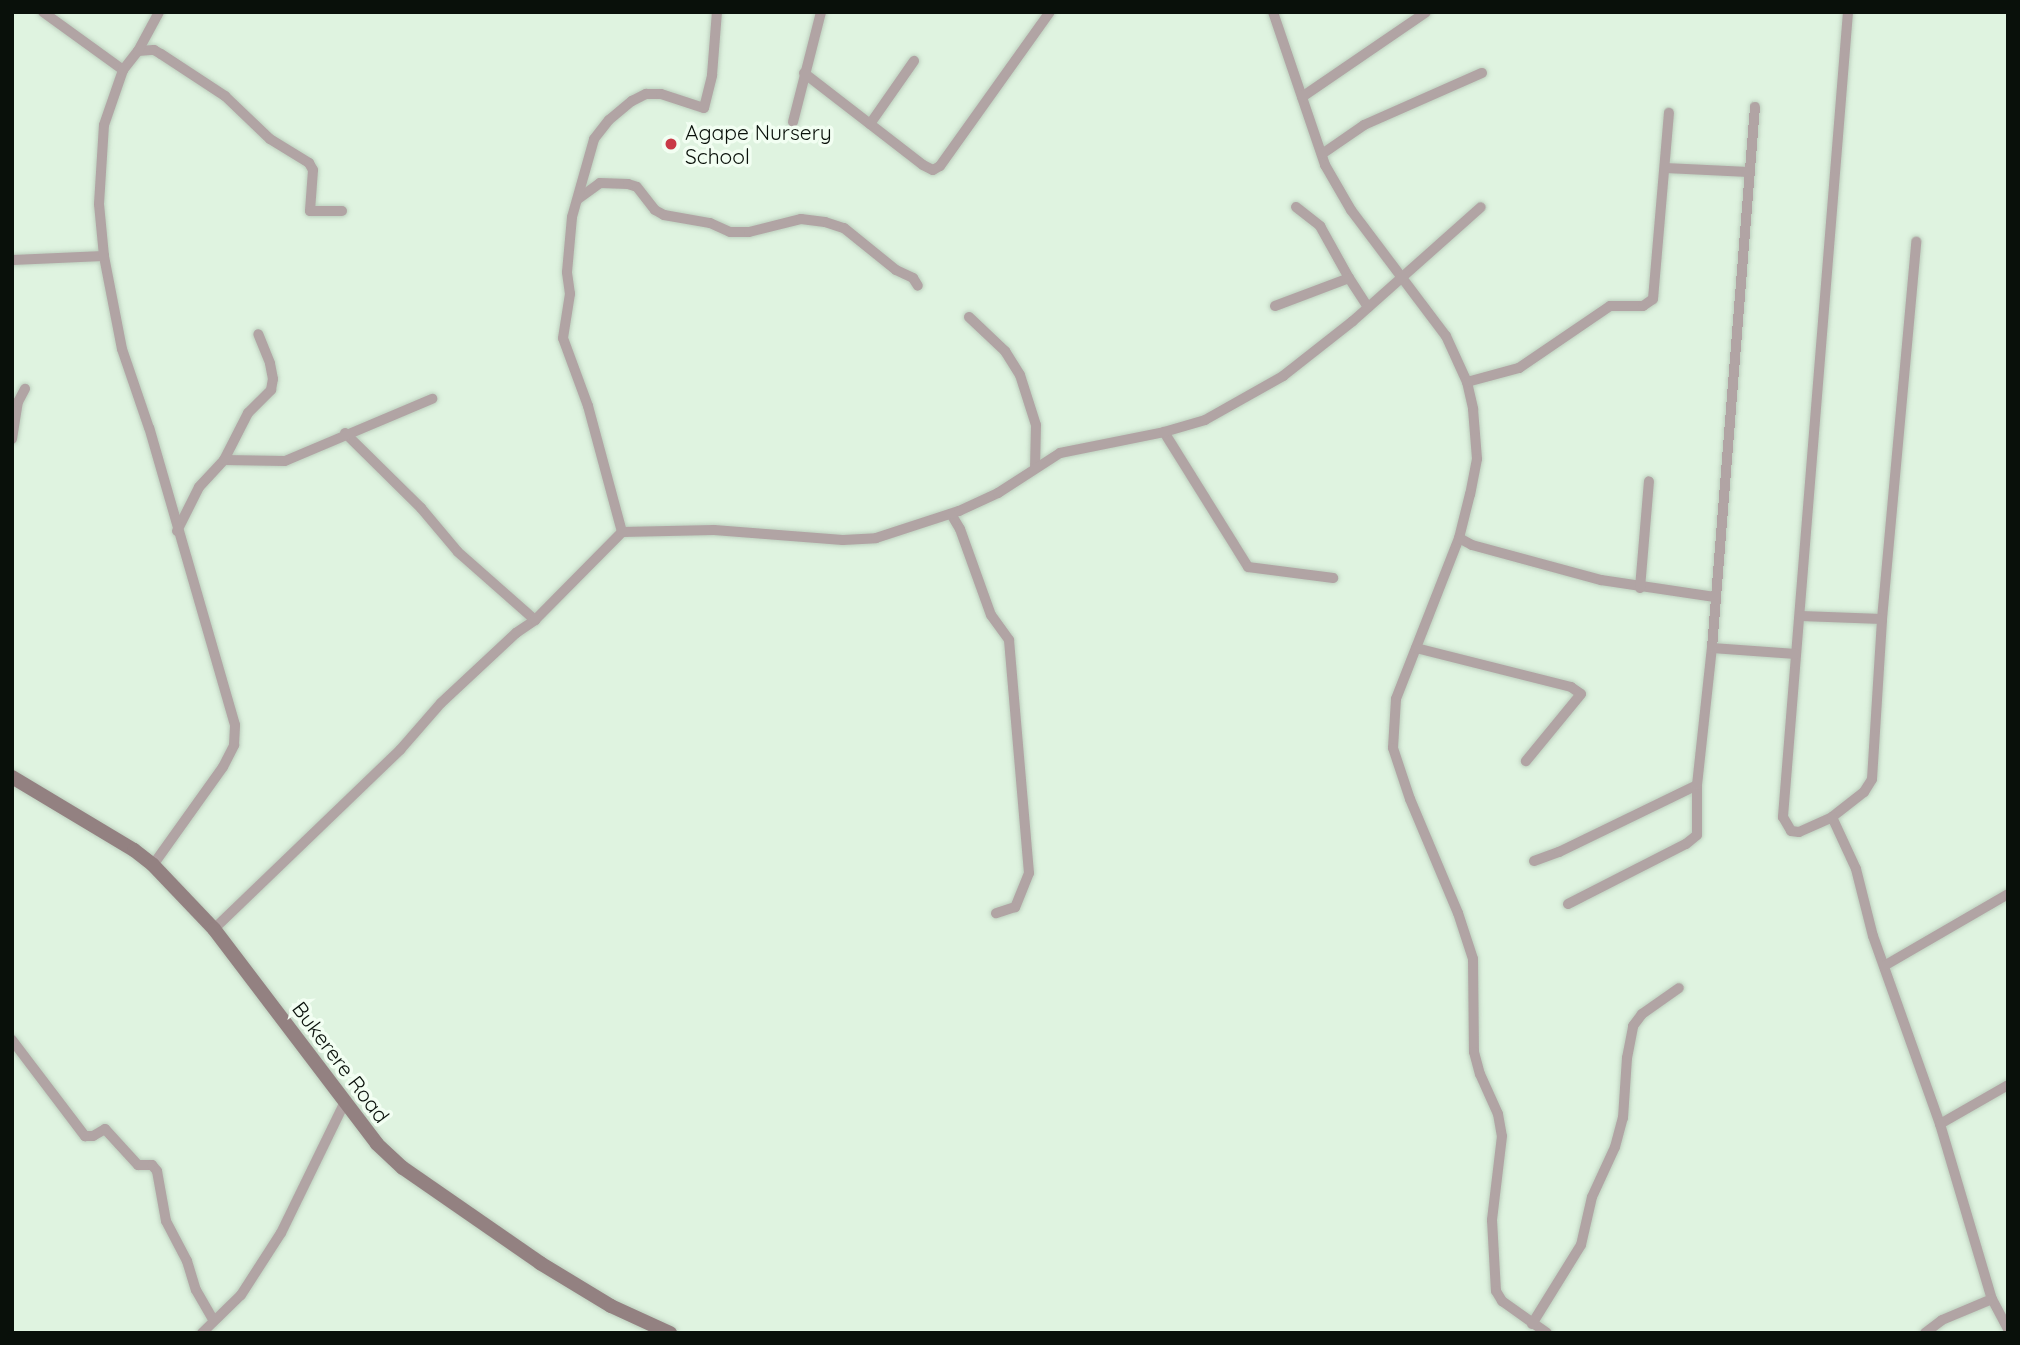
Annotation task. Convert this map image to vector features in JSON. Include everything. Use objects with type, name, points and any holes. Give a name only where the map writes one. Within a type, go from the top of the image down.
[{"type":"street","points":[[43,12],[123,70]]},
{"type":"street","points":[[153,866],[223,767],[234,744],[235,724],[149,428],[122,349],[104,256],[99,204],[104,125],[123,70],[138,51],[159,12]]},
{"type":"street","points":[[622,532],[588,406],[563,338],[570,294],[568,243],[594,139],[609,120],[632,101],[646,94],[661,94],[704,108],[712,75],[717,12]]},
{"type":"street","points":[[793,122],[821,12]]},
{"type":"street","points":[[804,73],[933,170],[940,166],[1050,12]]},
{"type":"street","points":[[1273,12],[1322,154],[1350,210],[1446,336],[1467,382],[1476,429],[1476,459],[1459,538],[1396,699],[1393,748],[1410,799],[1458,913],[1473,959],[1474,1052],[1479,1074],[1498,1114],[1502,1136],[1501,1160],[1494,1193],[1493,1275],[1502,1301],[1547,1333]]},
{"type":"street","points":[[1302,97],[1426,12]]},
{"type":"street","points":[[1848,12],[1783,817],[1786,827],[1799,832],[1832,817],[1864,792],[1872,779],[1882,619],[1916,242]]},
{"type":"street","points":[[138,51],[154,50],[161,54],[225,96],[270,139],[309,163],[313,170],[310,211],[342,211]]},
{"type":"street","points":[[870,124],[914,61]]},
{"type":"street","points":[[1322,154],[1364,125],[1482,73]]},
{"type":"street","points":[[1568,904],[1686,844],[1697,835],[1698,785],[1712,648],[1755,107]]},
{"type":"street","points":[[1467,382],[1519,368],[1611,306],[1643,306],[1653,299],[1669,113]]},
{"type":"street","points":[[1665,167],[1749,172]]},
{"type":"street","points":[[578,199],[600,183],[628,184],[636,187],[655,210],[664,215],[710,223],[730,232],[749,232],[801,219],[825,222],[844,228],[896,270],[913,278],[918,286]]},
{"type":"street","points":[[1296,207],[1320,226],[1368,307]]},
{"type":"street","points":[[214,929],[400,750],[441,703],[516,633],[536,620],[622,532],[715,530],[860,541],[901,532],[951,514],[998,493],[1060,453],[1164,432],[1226,410],[1283,376],[1401,279],[1481,207]]},
{"type":"street","points":[[12,260],[104,256]]},
{"type":"street","points":[[1275,306],[1349,278]]},
{"type":"street","points":[[969,317],[1005,351],[1020,375],[1036,425],[1035,468]]},
{"type":"street","points":[[177,531],[199,487],[224,460],[248,413],[271,390],[273,379],[270,363],[258,334]]},
{"type":"street","points":[[12,439],[18,402],[25,389]]},
{"type":"street","points":[[224,460],[285,461],[345,433],[432,399]]},
{"type":"street","points":[[1164,432],[1248,567],[1333,578]]},
{"type":"street","points":[[345,433],[421,508],[458,552],[536,620]]},
{"type":"street","points":[[1640,588],[1649,481]]},
{"type":"street","points":[[951,514],[960,528],[992,615],[1009,640],[1029,873],[1015,907],[996,913]]},
{"type":"street","points":[[1459,538],[1472,545],[1640,588],[1715,597]]},
{"type":"street","points":[[1801,616],[1882,619]]},
{"type":"street","points":[[1416,648],[1571,687],[1581,694],[1526,761]]},
{"type":"street","points":[[1712,648],[1796,654]]},
{"type":"street","name":"Bukerere Road","points":[[12,777],[134,850],[153,866],[214,929],[377,1144],[403,1168],[540,1263],[611,1306],[670,1333]]},
{"type":"street","points":[[1534,861],[1559,852],[1698,785]]},
{"type":"street","points":[[1832,817],[1856,869],[1884,966],[1940,1124],[1992,1299],[2008,1329]]},
{"type":"street","points":[[1884,966],[2008,894]]},
{"type":"street","points":[[1532,1324],[1581,1245],[1592,1197],[1615,1147],[1623,1118],[1627,1058],[1633,1026],[1642,1014],[1679,988]]},
{"type":"street","points":[[12,1040],[85,1136],[93,1136],[105,1129],[138,1165],[152,1165],[157,1171],[166,1221],[187,1261],[196,1290],[214,1320]]},
{"type":"street","points":[[1940,1124],[2008,1085]]},
{"type":"street","points":[[202,1333],[241,1295],[281,1233],[345,1102]]},
{"type":"street","points":[[1925,1333],[1942,1320],[1992,1299]]},
{"type":"place","name":"Agape Nursery School","points":[[671,144]]}]
